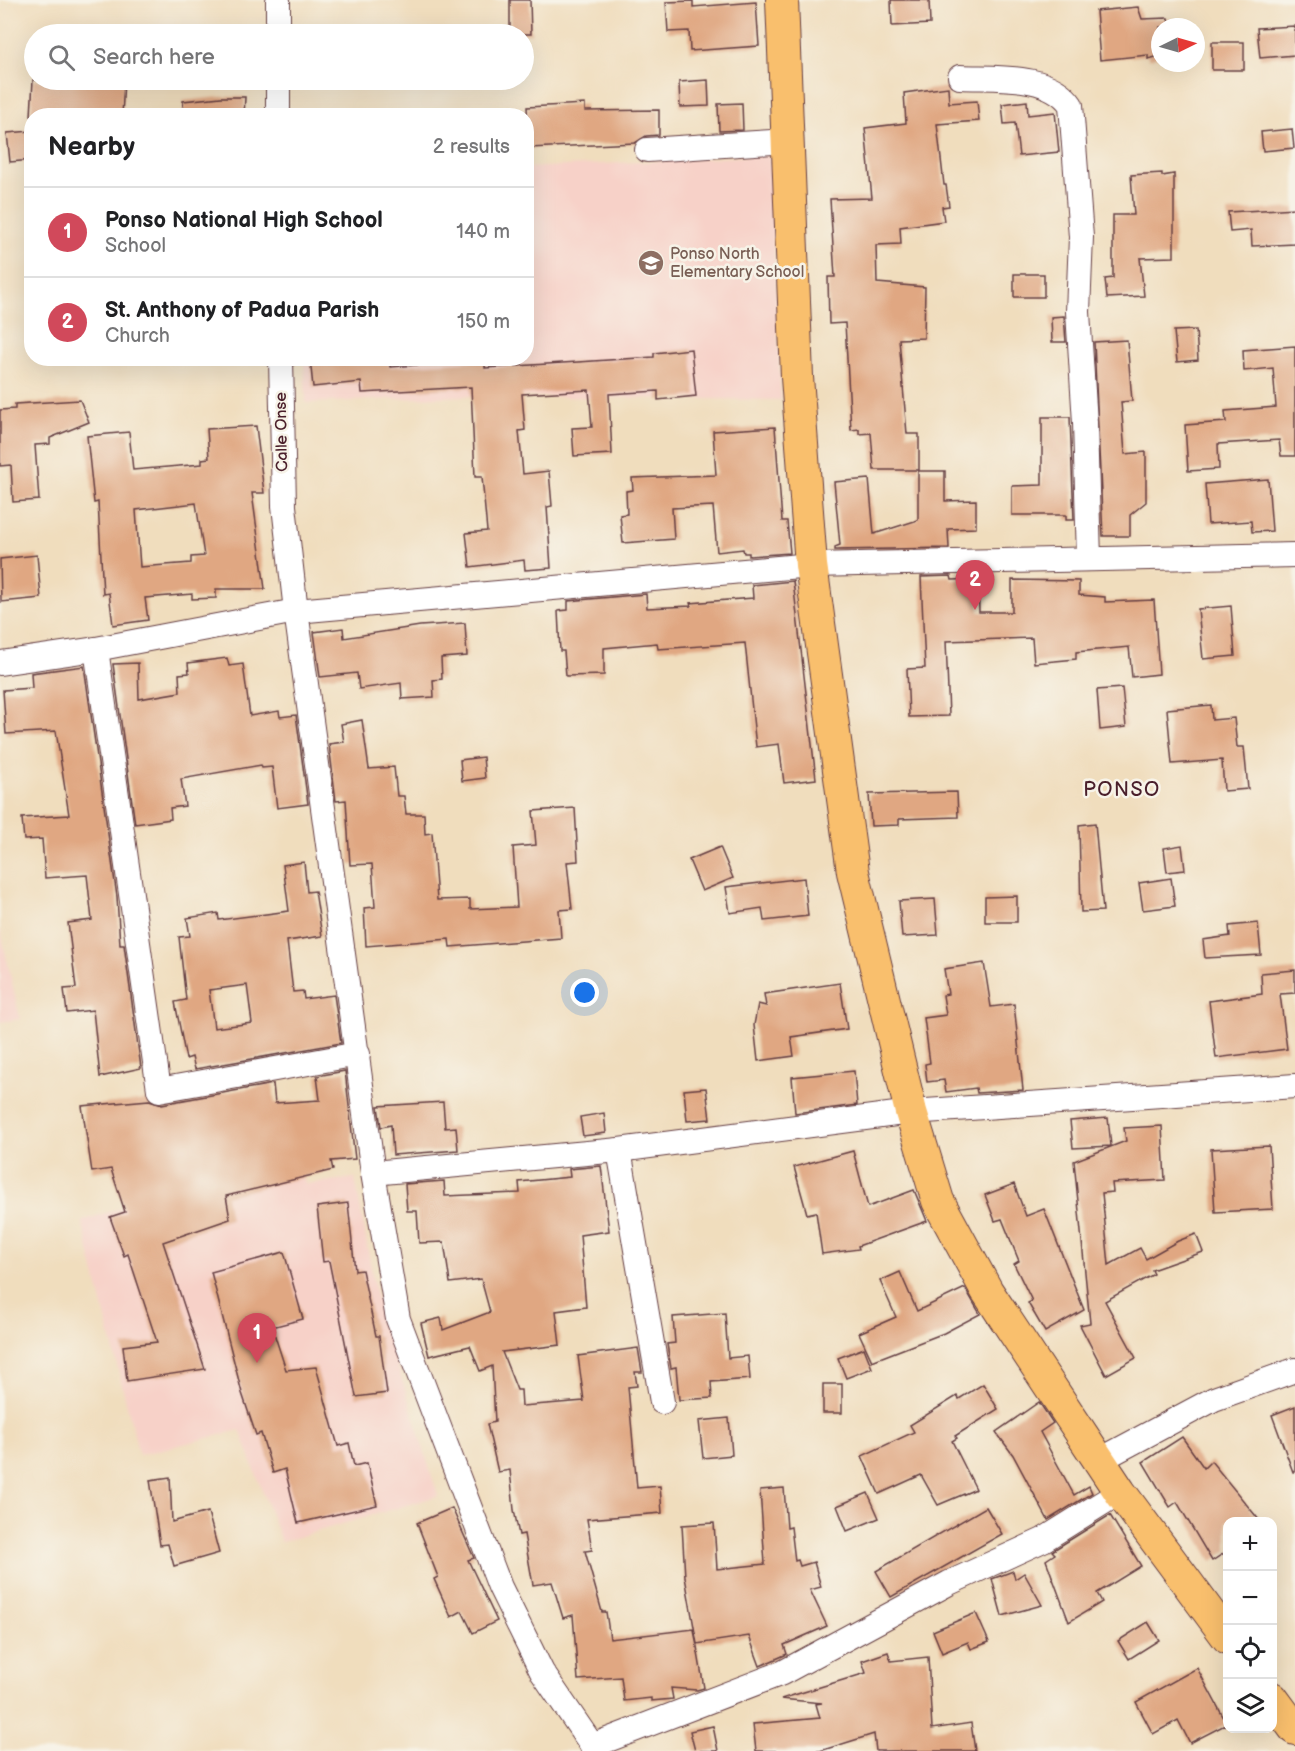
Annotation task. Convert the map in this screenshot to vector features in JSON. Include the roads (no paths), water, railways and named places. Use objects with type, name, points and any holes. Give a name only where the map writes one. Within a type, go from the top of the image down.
[{"type":"main road","points":[[782,0],[797,377],[811,565],[853,872],[911,1112],[938,1200],[987,1291],[1120,1492],[1223,1633]]},
{"type":"main road","points":[[1277,1705],[1295,1729]]},
{"type":"street","points":[[278,0],[278,24]]},
{"type":"street","points":[[960,76],[1039,83],[1062,92],[1071,105],[1081,237],[1078,312],[1085,423],[1089,559]]},
{"type":"street","points":[[278,90],[278,108]]},
{"type":"street","points":[[647,150],[788,141]]},
{"type":"street","name":"Calle Onse","points":[[281,366],[284,506],[296,611],[373,1173],[398,1319],[500,1587],[542,1672],[594,1748]]},
{"type":"street","points":[[0,663],[96,649],[296,611],[811,565],[1295,555]]},
{"type":"street","points":[[96,649],[159,1090],[358,1054]]},
{"type":"street","points":[[373,1173],[619,1150],[911,1112],[1295,1086]]},
{"type":"street","points":[[619,1150],[662,1402]]},
{"type":"street","points":[[1100,1460],[1214,1399],[1295,1370]]},
{"type":"street","points":[[594,1748],[782,1673],[949,1583],[1043,1540],[1120,1492]]},
{"type":"place","name":"Ponso North Elementary School","points":[[651,263]]},
{"type":"place","name":"St. Anthony of Padua Parish","points":[[975,610]]},
{"type":"place","name":"Ponso National High School","points":[[257,1363]]},
{"type":"district","name":"PONSO","points":[[1122,790]]}]
